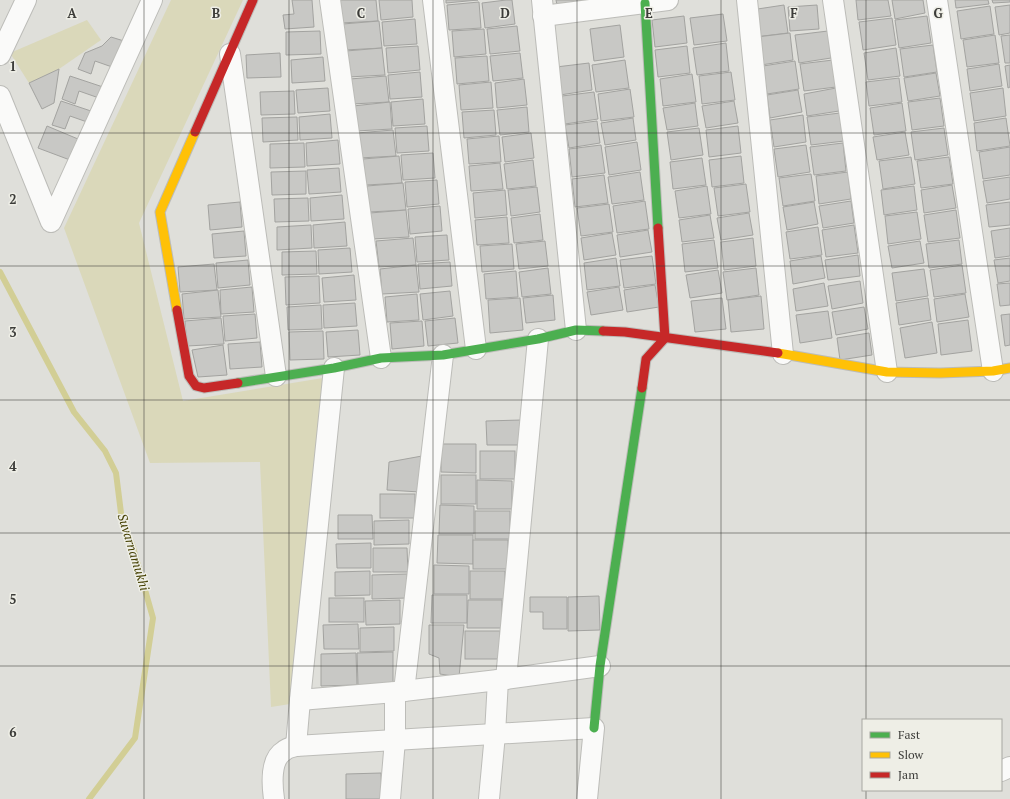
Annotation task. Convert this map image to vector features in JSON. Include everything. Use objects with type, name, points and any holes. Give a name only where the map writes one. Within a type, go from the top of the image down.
[{"type":"street","points":[[0,55],[26,0]]},
{"type":"street","points":[[0,96],[51,222],[152,0]]},
{"type":"street","points":[[253,0],[160,212],[189,376],[196,386],[204,388],[334,368],[381,358],[443,355],[538,339],[576,330],[625,332],[783,354],[887,372],[940,373],[1002,369],[937,0]]},
{"type":"street","points":[[330,0],[381,358]]},
{"type":"street","points":[[433,0],[476,349]]},
{"type":"street","points":[[576,330],[543,8],[645,3],[668,0]]},
{"type":"street","points":[[747,0],[783,354]]},
{"type":"street","points":[[833,0],[887,372]]},
{"type":"street","points":[[587,799],[600,666],[646,359],[665,338],[645,3]]},
{"type":"street","points":[[230,54],[276,376]]},
{"type":"street","points":[[489,799],[538,339]]},
{"type":"street","points":[[390,799],[399,691],[443,355]]},
{"type":"street","points":[[296,746],[334,368]]},
{"type":"street","points":[[300,700],[502,680],[600,666]]},
{"type":"street","points":[[274,799],[272,772],[277,759],[283,751],[296,746],[594,728]]},
{"type":"shaded area","points":[[171,0],[243,0],[139,223],[183,401],[329,377],[290,704],[271,707],[260,462],[150,463],[64,228]]},
{"type":"shaded area","points":[[87,20],[101,40],[59,69],[29,83],[10,53]]},
{"type":"building","points":[[292,0],[312,0],[314,27],[285,29],[283,15],[294,14]]},
{"type":"building","points":[[339,0],[376,0],[378,21],[341,23]]},
{"type":"building","points":[[379,0],[412,0],[413,17],[381,20]]},
{"type":"building","points":[[446,0],[478,0],[446,3]]},
{"type":"building","points":[[512,0],[515,24],[485,28],[482,3]]},
{"type":"building","points":[[556,0],[583,0],[557,5]]},
{"type":"building","points":[[856,0],[888,0],[891,16],[858,20]]},
{"type":"building","points":[[892,0],[923,0],[925,13],[895,19]]},
{"type":"building","points":[[955,0],[988,0],[989,4],[956,8]]},
{"type":"building","points":[[992,0],[1010,0],[1010,2],[993,3]]},
{"type":"building","points":[[479,2],[481,28],[449,30],[447,5]]},
{"type":"building","points":[[784,5],[788,33],[755,37],[751,10]]},
{"type":"building","points":[[817,5],[819,29],[790,31],[788,7]]},
{"type":"building","points":[[1010,5],[1010,33],[999,35],[995,7]]},
{"type":"building","points":[[990,6],[994,34],[961,39],[957,11]]},
{"type":"building","points":[[723,14],[727,41],[694,45],[690,18]]},
{"type":"building","points":[[684,16],[687,43],[655,47],[652,20]]},
{"type":"building","points":[[927,16],[931,43],[899,48],[895,20]]},
{"type":"building","points":[[892,18],[896,45],[863,50],[859,22]]},
{"type":"building","points":[[415,19],[417,44],[384,46],[382,22]]},
{"type":"building","points":[[379,21],[382,48],[345,50],[343,24]]},
{"type":"building","points":[[620,25],[624,57],[594,61],[590,29]]},
{"type":"building","points":[[517,26],[520,51],[490,54],[487,29]]},
{"type":"building","points":[[484,29],[486,54],[454,57],[452,31]]},
{"type":"building","points":[[320,31],[321,54],[286,55],[286,32]]},
{"type":"building","points":[[828,31],[831,58],[799,63],[795,35]]},
{"type":"building","points":[[790,33],[793,60],[761,65],[757,37]]},
{"type":"building","points":[[995,35],[999,63],[967,67],[963,40]]},
{"type":"building","points":[[1010,35],[1010,63],[1005,63],[1001,36]]},
{"type":"building","points":[[111,37],[124,41],[115,68],[95,61],[91,74],[78,69],[85,53],[102,46]]},
{"type":"building","points":[[726,43],[729,71],[697,75],[693,48]]},
{"type":"building","points":[[933,45],[937,72],[904,77],[900,49]]},
{"type":"building","points":[[418,46],[420,70],[388,73],[386,48]]},
{"type":"building","points":[[687,46],[690,73],[658,77],[655,50]]},
{"type":"building","points":[[382,48],[385,75],[348,77],[346,51]]},
{"type":"building","points":[[896,48],[900,76],[868,80],[864,53]]},
{"type":"building","points":[[280,53],[281,77],[247,78],[246,55]]},
{"type":"building","points":[[520,53],[523,78],[493,81],[490,56]]},
{"type":"building","points":[[487,56],[489,81],[457,84],[455,58]]},
{"type":"building","points":[[323,57],[325,81],[292,83],[291,60]]},
{"type":"building","points":[[625,60],[629,88],[596,92],[592,65]]},
{"type":"building","points":[[833,60],[836,87],[804,91],[800,64]]},
{"type":"building","points":[[795,61],[799,89],[767,94],[763,66]]},
{"type":"building","points":[[589,63],[592,90],[560,95],[556,67]]},
{"type":"building","points":[[999,64],[1002,86],[970,91],[967,69]]},
{"type":"building","points":[[1010,65],[1010,87],[1008,88],[1005,66]]},
{"type":"building","points":[[59,69],[54,103],[42,109],[29,83]]},
{"type":"building","points":[[420,72],[422,97],[390,99],[388,75]]},
{"type":"building","points":[[731,72],[735,100],[702,104],[699,76]]},
{"type":"building","points":[[936,73],[940,96],[908,101],[904,78]]},
{"type":"building","points":[[692,74],[696,102],[663,106],[660,79]]},
{"type":"building","points":[[70,76],[103,87],[99,98],[79,91],[75,104],[62,99]]},
{"type":"building","points":[[386,76],[389,102],[352,104],[350,79]]},
{"type":"building","points":[[899,78],[902,102],[869,106],[866,82]]},
{"type":"building","points":[[524,79],[527,105],[497,108],[495,83]]},
{"type":"building","points":[[491,82],[493,108],[461,110],[459,85]]},
{"type":"building","points":[[328,88],[330,111],[298,113],[296,90]]},
{"type":"building","points":[[836,88],[839,111],[807,116],[804,94]]},
{"type":"building","points":[[1003,88],[1006,116],[974,121],[970,93]]},
{"type":"building","points":[[630,89],[634,117],[601,121],[598,94]]},
{"type":"building","points":[[798,90],[802,112],[770,118],[767,95]]},
{"type":"building","points":[[294,91],[295,114],[261,115],[260,92]]},
{"type":"building","points":[[594,92],[598,119],[565,124],[562,96]]},
{"type":"building","points":[[940,98],[944,126],[912,130],[908,102]]},
{"type":"building","points":[[423,99],[425,124],[393,126],[391,102]]},
{"type":"building","points":[[61,101],[94,112],[90,123],[70,116],[65,129],[52,125]]},
{"type":"building","points":[[734,101],[738,123],[706,128],[702,106]]},
{"type":"building","points":[[390,102],[392,129],[356,131],[353,106]]},
{"type":"building","points":[[695,103],[698,126],[667,130],[663,108]]},
{"type":"building","points":[[902,103],[906,131],[874,135],[870,108]]},
{"type":"building","points":[[527,107],[529,132],[500,135],[497,110]]},
{"type":"building","points":[[494,110],[496,135],[464,138],[462,112]]},
{"type":"building","points":[[840,113],[844,141],[811,145],[807,117]]},
{"type":"building","points":[[330,114],[332,138],[300,140],[299,117]]},
{"type":"building","points":[[803,115],[806,142],[774,147],[770,120]]},
{"type":"building","points":[[297,117],[298,140],[263,142],[262,118]]},
{"type":"building","points":[[633,118],[636,140],[605,145],[601,123]]},
{"type":"building","points":[[1006,118],[1010,146],[977,151],[974,123]]},
{"type":"building","points":[[597,121],[600,143],[569,148],[565,125]]},
{"type":"building","points":[[47,126],[78,139],[70,160],[38,148]]},
{"type":"building","points":[[427,126],[429,151],[397,153],[395,128]]},
{"type":"building","points":[[738,126],[741,153],[709,157],[706,130]]},
{"type":"building","points":[[699,128],[703,155],[671,160],[667,132]]},
{"type":"building","points":[[944,128],[948,155],[915,160],[911,132]]},
{"type":"building","points":[[393,130],[396,156],[359,158],[357,133]]},
{"type":"building","points":[[905,132],[909,155],[877,160],[873,137]]},
{"type":"building","points":[[531,133],[534,158],[505,162],[502,137]]},
{"type":"building","points":[[499,136],[501,162],[469,164],[467,139]]},
{"type":"building","points":[[338,140],[340,164],[307,166],[306,143]]},
{"type":"building","points":[[637,142],[641,170],[609,175],[605,147]]},
{"type":"building","points":[[304,143],[305,167],[270,168],[270,144]]},
{"type":"building","points":[[843,143],[846,171],[814,175],[810,147]]},
{"type":"building","points":[[601,145],[605,173],[572,177],[569,149]]},
{"type":"building","points":[[806,145],[810,172],[778,177],[774,149]]},
{"type":"building","points":[[1010,147],[1010,175],[983,179],[979,152]]},
{"type":"building","points":[[433,153],[435,178],[403,180],[401,155]]},
{"type":"building","points":[[399,156],[402,183],[366,185],[363,159]]},
{"type":"building","points":[[741,156],[744,183],[712,187],[709,160]]},
{"type":"building","points":[[911,157],[915,184],[883,189],[879,161]]},
{"type":"building","points":[[949,157],[953,184],[921,188],[917,161]]},
{"type":"building","points":[[702,158],[706,185],[673,189],[670,162]]},
{"type":"building","points":[[533,160],[536,186],[507,189],[504,164]]},
{"type":"building","points":[[500,163],[503,189],[471,191],[469,166]]},
{"type":"building","points":[[339,168],[341,192],[309,194],[307,170]]},
{"type":"building","points":[[306,171],[306,194],[272,195],[271,172]]},
{"type":"building","points":[[640,172],[644,200],[612,204],[608,177]]},
{"type":"building","points":[[848,172],[851,199],[819,204],[816,176]]},
{"type":"building","points":[[811,174],[815,201],[783,206],[779,178]]},
{"type":"building","points":[[604,175],[608,203],[575,207],[572,179]]},
{"type":"building","points":[[1010,177],[1010,199],[987,203],[983,181]]},
{"type":"building","points":[[437,180],[439,204],[407,207],[405,182]]},
{"type":"building","points":[[403,183],[406,210],[369,212],[367,186]]},
{"type":"building","points":[[746,184],[750,212],[718,216],[714,188]]},
{"type":"building","points":[[952,185],[956,208],[924,213],[921,190]]},
{"type":"building","points":[[707,186],[711,214],[679,218],[675,191]]},
{"type":"building","points":[[914,186],[917,210],[884,215],[881,190]]},
{"type":"building","points":[[537,187],[540,212],[511,216],[508,190]]},
{"type":"building","points":[[505,190],[507,215],[475,218],[473,193]]},
{"type":"building","points":[[342,195],[344,219],[311,221],[310,198]]},
{"type":"building","points":[[308,198],[309,221],[275,222],[274,199]]},
{"type":"building","points":[[645,201],[649,229],[617,233],[613,206]]},
{"type":"building","points":[[851,201],[854,223],[823,228],[819,206]]},
{"type":"building","points":[[240,202],[242,227],[210,230],[208,205]]},
{"type":"building","points":[[814,202],[818,224],[787,230],[783,207]]},
{"type":"building","points":[[1010,202],[1010,225],[989,227],[986,205]]},
{"type":"building","points":[[609,204],[613,232],[581,236],[577,208]]},
{"type":"building","points":[[440,206],[442,231],[410,234],[408,209]]},
{"type":"building","points":[[406,210],[409,237],[372,239],[370,213]]},
{"type":"building","points":[[956,210],[960,238],[928,242],[924,215]]},
{"type":"building","points":[[917,212],[921,239],[888,244],[885,216]]},
{"type":"building","points":[[749,213],[753,235],[721,240],[717,218]]},
{"type":"building","points":[[540,214],[543,240],[514,243],[511,218]]},
{"type":"building","points":[[710,215],[714,238],[682,242],[679,220]]},
{"type":"building","points":[[507,217],[509,243],[477,245],[475,220]]},
{"type":"building","points":[[345,222],[347,246],[314,248],[313,225]]},
{"type":"building","points":[[311,225],[312,248],[277,250],[277,227]]},
{"type":"building","points":[[854,225],[858,253],[826,257],[822,230]]},
{"type":"building","points":[[818,227],[822,255],[790,259],[786,232]]},
{"type":"building","points":[[1010,228],[1010,256],[995,258],[991,231]]},
{"type":"building","points":[[648,230],[652,252],[620,257],[617,235]]},
{"type":"building","points":[[244,231],[246,256],[214,258],[212,234]]},
{"type":"building","points":[[612,233],[616,255],[584,260],[581,238]]},
{"type":"building","points":[[447,235],[449,260],[417,262],[415,237]]},
{"type":"building","points":[[413,238],[416,265],[379,267],[376,241]]},
{"type":"building","points":[[753,238],[756,266],[724,270],[721,242]]},
{"type":"building","points":[[714,240],[718,268],[685,272],[682,244]]},
{"type":"building","points":[[959,240],[962,264],[929,268],[926,244]]},
{"type":"building","points":[[545,241],[548,266],[519,269],[516,244]]},
{"type":"building","points":[[920,241],[924,263],[892,268],[888,246]]},
{"type":"building","points":[[512,244],[514,269],[482,272],[480,246]]},
{"type":"building","points":[[350,248],[352,272],[319,274],[318,250]]},
{"type":"building","points":[[316,251],[317,274],[282,275],[282,252]]},
{"type":"building","points":[[858,255],[860,276],[828,280],[825,260]]},
{"type":"building","points":[[652,256],[656,284],[624,288],[620,260]]},
{"type":"building","points":[[821,256],[825,278],[793,284],[790,261]]},
{"type":"building","points":[[616,258],[620,286],[587,290],[584,263]]},
{"type":"building","points":[[1010,258],[1010,281],[998,283],[994,260]]},
{"type":"building","points":[[248,260],[250,285],[218,288],[216,263]]},
{"type":"building","points":[[450,262],[452,286],[420,289],[418,264]]},
{"type":"building","points":[[214,264],[217,290],[180,292],[178,267]]},
{"type":"building","points":[[416,265],[419,292],[382,294],[380,269]]},
{"type":"building","points":[[962,265],[966,293],[934,297],[930,270]]},
{"type":"building","points":[[548,268],[551,294],[522,297],[519,272]]},
{"type":"building","points":[[756,268],[759,295],[727,300],[723,272]]},
{"type":"building","points":[[924,269],[928,296],[896,301],[892,273]]},
{"type":"building","points":[[718,270],[722,293],[690,298],[686,275]]},
{"type":"building","points":[[516,271],[518,297],[486,299],[484,274]]},
{"type":"building","points":[[354,275],[356,300],[324,302],[322,278]]},
{"type":"building","points":[[319,276],[320,303],[286,305],[285,277]]},
{"type":"building","points":[[860,281],[863,303],[832,309],[828,286]]},
{"type":"building","points":[[824,283],[828,306],[796,311],[793,289]]},
{"type":"building","points":[[1010,283],[1010,305],[1000,306],[997,284]]},
{"type":"building","points":[[655,285],[659,307],[627,312],[624,290]]},
{"type":"building","points":[[252,287],[254,312],[221,314],[220,290]]},
{"type":"building","points":[[619,287],[623,310],[591,315],[587,292]]},
{"type":"building","points":[[218,290],[221,317],[184,319],[182,294]]},
{"type":"building","points":[[450,291],[453,316],[423,320],[420,294]]},
{"type":"building","points":[[417,294],[419,320],[387,322],[385,297]]},
{"type":"building","points":[[965,294],[969,317],[937,322],[934,299]]},
{"type":"building","points":[[553,295],[555,320],[526,323],[523,298]]},
{"type":"building","points":[[761,296],[764,329],[731,332],[728,300]]},
{"type":"building","points":[[520,298],[523,330],[490,333],[488,300]]},
{"type":"building","points":[[722,298],[726,329],[695,332],[691,301]]},
{"type":"building","points":[[928,298],[931,320],[899,325],[896,303]]},
{"type":"building","points":[[355,303],[357,326],[324,328],[323,305]]},
{"type":"building","points":[[321,305],[322,329],[288,330],[287,307]]},
{"type":"building","points":[[864,307],[868,329],[836,335],[832,312]]},
{"type":"building","points":[[828,311],[832,338],[800,343],[796,315]]},
{"type":"building","points":[[255,314],[257,338],[225,341],[223,316]]},
{"type":"building","points":[[1010,314],[1010,345],[1005,346],[1001,315]]},
{"type":"building","points":[[221,318],[224,344],[187,346],[185,321]]},
{"type":"building","points":[[455,318],[458,343],[428,346],[425,321]]},
{"type":"building","points":[[968,320],[972,351],[941,355],[938,324]]},
{"type":"building","points":[[422,321],[424,346],[392,349],[390,323]]},
{"type":"building","points":[[932,322],[937,353],[905,358],[900,328]]},
{"type":"building","points":[[358,330],[360,355],[328,357],[326,332]]},
{"type":"building","points":[[323,331],[324,359],[290,360],[289,332]]},
{"type":"building","points":[[869,333],[872,355],[840,360],[837,338]]},
{"type":"building","points":[[260,342],[262,367],[230,369],[228,344]]},
{"type":"building","points":[[223,345],[227,375],[198,377],[192,350]]},
{"type":"building","points":[[521,420],[521,445],[487,445],[486,421]]},
{"type":"building","points":[[441,444],[476,444],[476,473],[441,472]]},
{"type":"building","points":[[480,451],[515,451],[515,479],[480,479]]},
{"type":"building","points":[[422,456],[420,492],[387,490],[389,462]]},
{"type":"building","points":[[441,475],[476,475],[476,504],[441,504]]},
{"type":"building","points":[[477,480],[512,481],[512,509],[477,509]]},
{"type":"building","points":[[380,494],[415,494],[415,518],[380,518]]},
{"type":"building","points":[[440,505],[474,506],[474,534],[439,534]]},
{"type":"building","points":[[475,511],[510,511],[510,539],[475,539]]},
{"type":"building","points":[[338,515],[372,515],[373,539],[338,539]]},
{"type":"building","points":[[409,520],[409,544],[374,545],[374,521]]},
{"type":"building","points":[[438,535],[473,535],[473,564],[437,563]]},
{"type":"building","points":[[473,540],[508,540],[508,569],[473,569]]},
{"type":"building","points":[[371,543],[371,568],[337,568],[336,544]]},
{"type":"building","points":[[373,548],[407,548],[408,572],[373,572]]},
{"type":"building","points":[[434,565],[469,566],[469,594],[434,594]]},
{"type":"building","points":[[370,571],[370,595],[335,596],[335,572]]},
{"type":"building","points":[[470,571],[505,571],[505,599],[470,599]]},
{"type":"building","points":[[407,574],[407,598],[372,599],[372,575]]},
{"type":"building","points":[[432,595],[467,595],[467,623],[431,623]]},
{"type":"building","points":[[599,596],[600,630],[568,631],[568,597]]},
{"type":"building","points":[[530,597],[567,597],[567,629],[543,629],[543,612],[530,612]]},
{"type":"building","points":[[329,598],[364,598],[364,622],[329,622]]},
{"type":"building","points":[[400,600],[400,624],[366,625],[365,601]]},
{"type":"building","points":[[468,600],[502,600],[502,628],[467,628]]},
{"type":"building","points":[[358,624],[359,649],[324,649],[323,625]]},
{"type":"building","points":[[429,625],[464,625],[459,677],[440,674],[439,658],[429,654]]},
{"type":"building","points":[[394,627],[394,651],[360,652],[360,628]]},
{"type":"building","points":[[465,631],[500,631],[500,659],[465,659]]},
{"type":"building","points":[[393,652],[393,684],[358,685],[357,653]]},
{"type":"building","points":[[356,653],[357,685],[321,686],[321,654]]},
{"type":"building","points":[[381,773],[382,799],[346,799],[346,774]]},
{"type":"waterway","name":"Suvarnamukhi","points":[[0,272],[74,412],[105,451],[116,473],[122,521],[132,544],[153,618],[135,738],[89,799]]},
{"type":"traffic: fast","points":[[645,3],[658,228]]},
{"type":"traffic: fast","points":[[238,383],[334,368],[381,358],[443,355],[538,339],[576,330],[603,331]]},
{"type":"traffic: fast","points":[[594,728],[600,666],[642,388]]},
{"type":"traffic: slow","points":[[177,310],[160,212],[195,132]]},
{"type":"traffic: slow","points":[[778,353],[887,372],[940,373],[993,371],[1010,368]]},
{"type":"traffic: jam","points":[[195,132],[253,0]]},
{"type":"traffic: jam","points":[[642,388],[646,359],[665,338],[658,228]]},
{"type":"traffic: jam","points":[[177,310],[189,376],[196,386],[204,388],[238,383]]},
{"type":"traffic: jam","points":[[603,331],[625,332],[778,353]]}]
